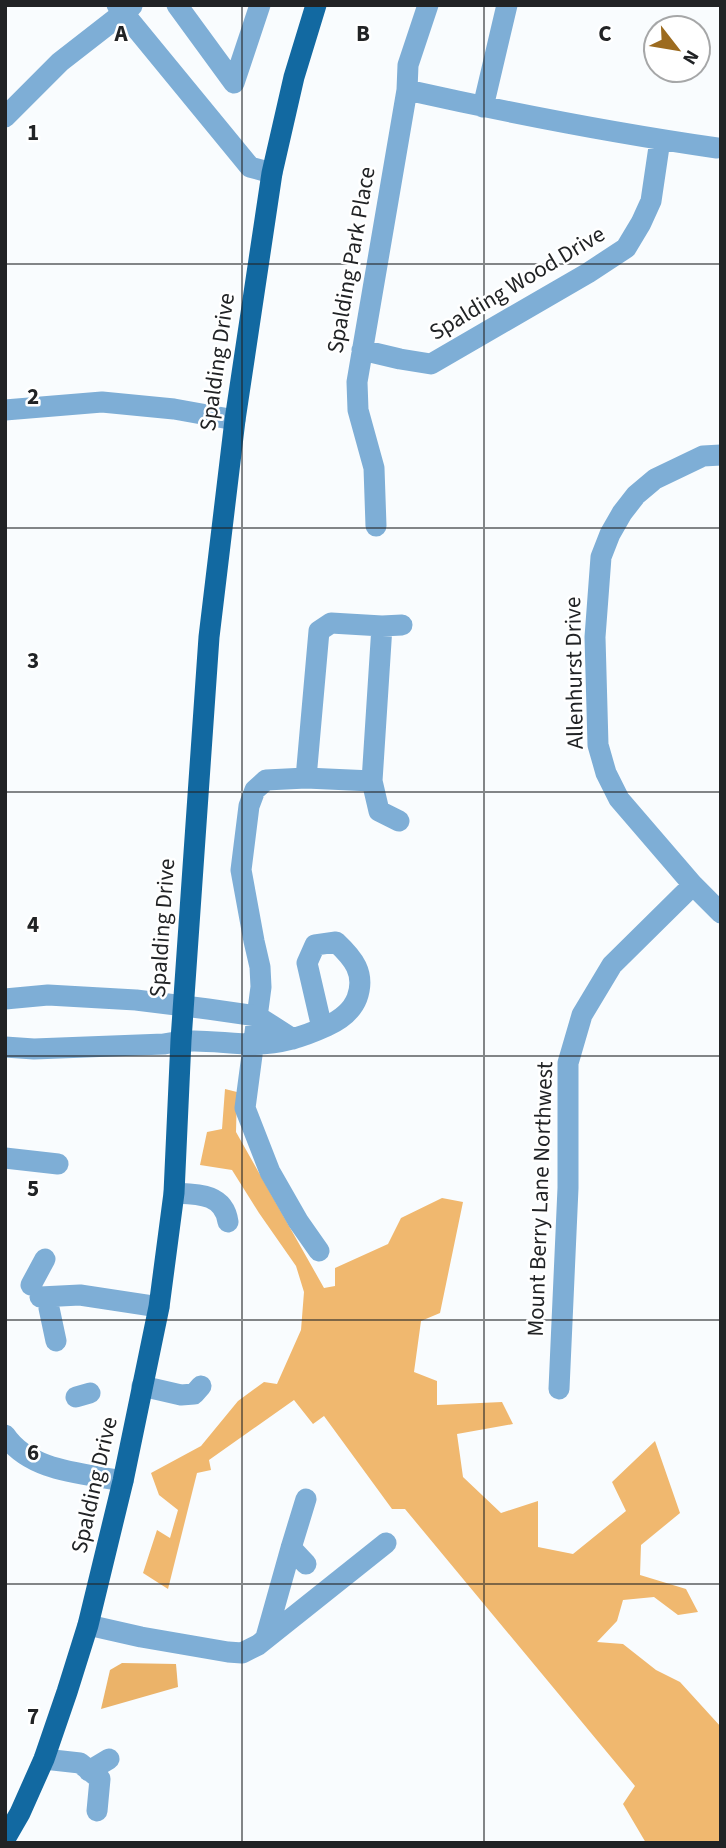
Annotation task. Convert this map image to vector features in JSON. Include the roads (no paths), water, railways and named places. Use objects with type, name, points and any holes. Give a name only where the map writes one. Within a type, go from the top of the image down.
[{"type":"main road","name":"Spalding Drive","points":[[5,1839],[44,1759],[88,1625],[123,1481],[159,1307],[174,1193],[183,1006],[209,637],[235,420],[272,173],[294,77],[316,5]]},
{"type":"street","points":[[177,5],[234,83],[260,5]]},
{"type":"street","name":"Spalding Park Place","points":[[376,526],[374,468],[358,410],[357,382],[407,90],[408,65],[428,5]]},
{"type":"street","points":[[483,107],[507,5]]},
{"type":"street","points":[[5,117],[60,62],[124,8],[250,167],[272,173]]},
{"type":"street","points":[[407,90],[483,107],[717,148]]},
{"type":"street","name":"Spalding Wood Drive","points":[[362,350],[431,363],[588,273],[626,248],[651,201],[660,140]]},
{"type":"street","points":[[5,410],[102,402],[174,409],[235,420]]},
{"type":"street","name":"Allenhurst Drive","points":[[721,455],[703,456],[655,479],[636,495],[622,513],[601,557],[595,637],[598,745],[606,774],[619,799],[693,885],[721,913]]},
{"type":"street","points":[[306,778],[319,631],[331,623],[392,626],[372,781],[379,811],[399,821]]},
{"type":"street","points":[[319,1251],[270,1172],[245,1108],[261,987],[260,967],[242,870],[249,806],[255,790],[266,780],[306,778],[372,781]]},
{"type":"street","name":"Mount Berry Lane Northwest","points":[[559,1389],[568,1188],[568,1063],[582,1015],[612,965],[693,885]]},
{"type":"street","points":[[5,999],[48,995],[136,1000],[257,1016],[293,1039]]},
{"type":"street","points":[[5,1047],[34,1049],[164,1044],[181,1040],[254,1044],[284,1042],[322,1028]]},
{"type":"street","points":[[5,1158],[58,1164]]},
{"type":"street","points":[[174,1193],[205,1196],[218,1202],[226,1212],[228,1222]]},
{"type":"street","points":[[45,1259],[40,1297],[56,1340]]},
{"type":"street","points":[[40,1297],[80,1295],[159,1307]]},
{"type":"street","points":[[142,1386],[181,1395],[194,1394],[201,1386]]},
{"type":"street","points":[[5,1435],[20,1452],[55,1469],[123,1481]]},
{"type":"street","points":[[266,1637],[306,1499]]},
{"type":"street","points":[[88,1625],[141,1637],[242,1653],[258,1644],[386,1543]]},
{"type":"street","points":[[290,1548],[306,1564]]},
{"type":"street","points":[[44,1759],[80,1763],[100,1779],[97,1811]]},
{"type":"street","points":[[89,1771],[109,1759]]},
{"type":"street","points":[[18,1843],[20,1813]]}]
